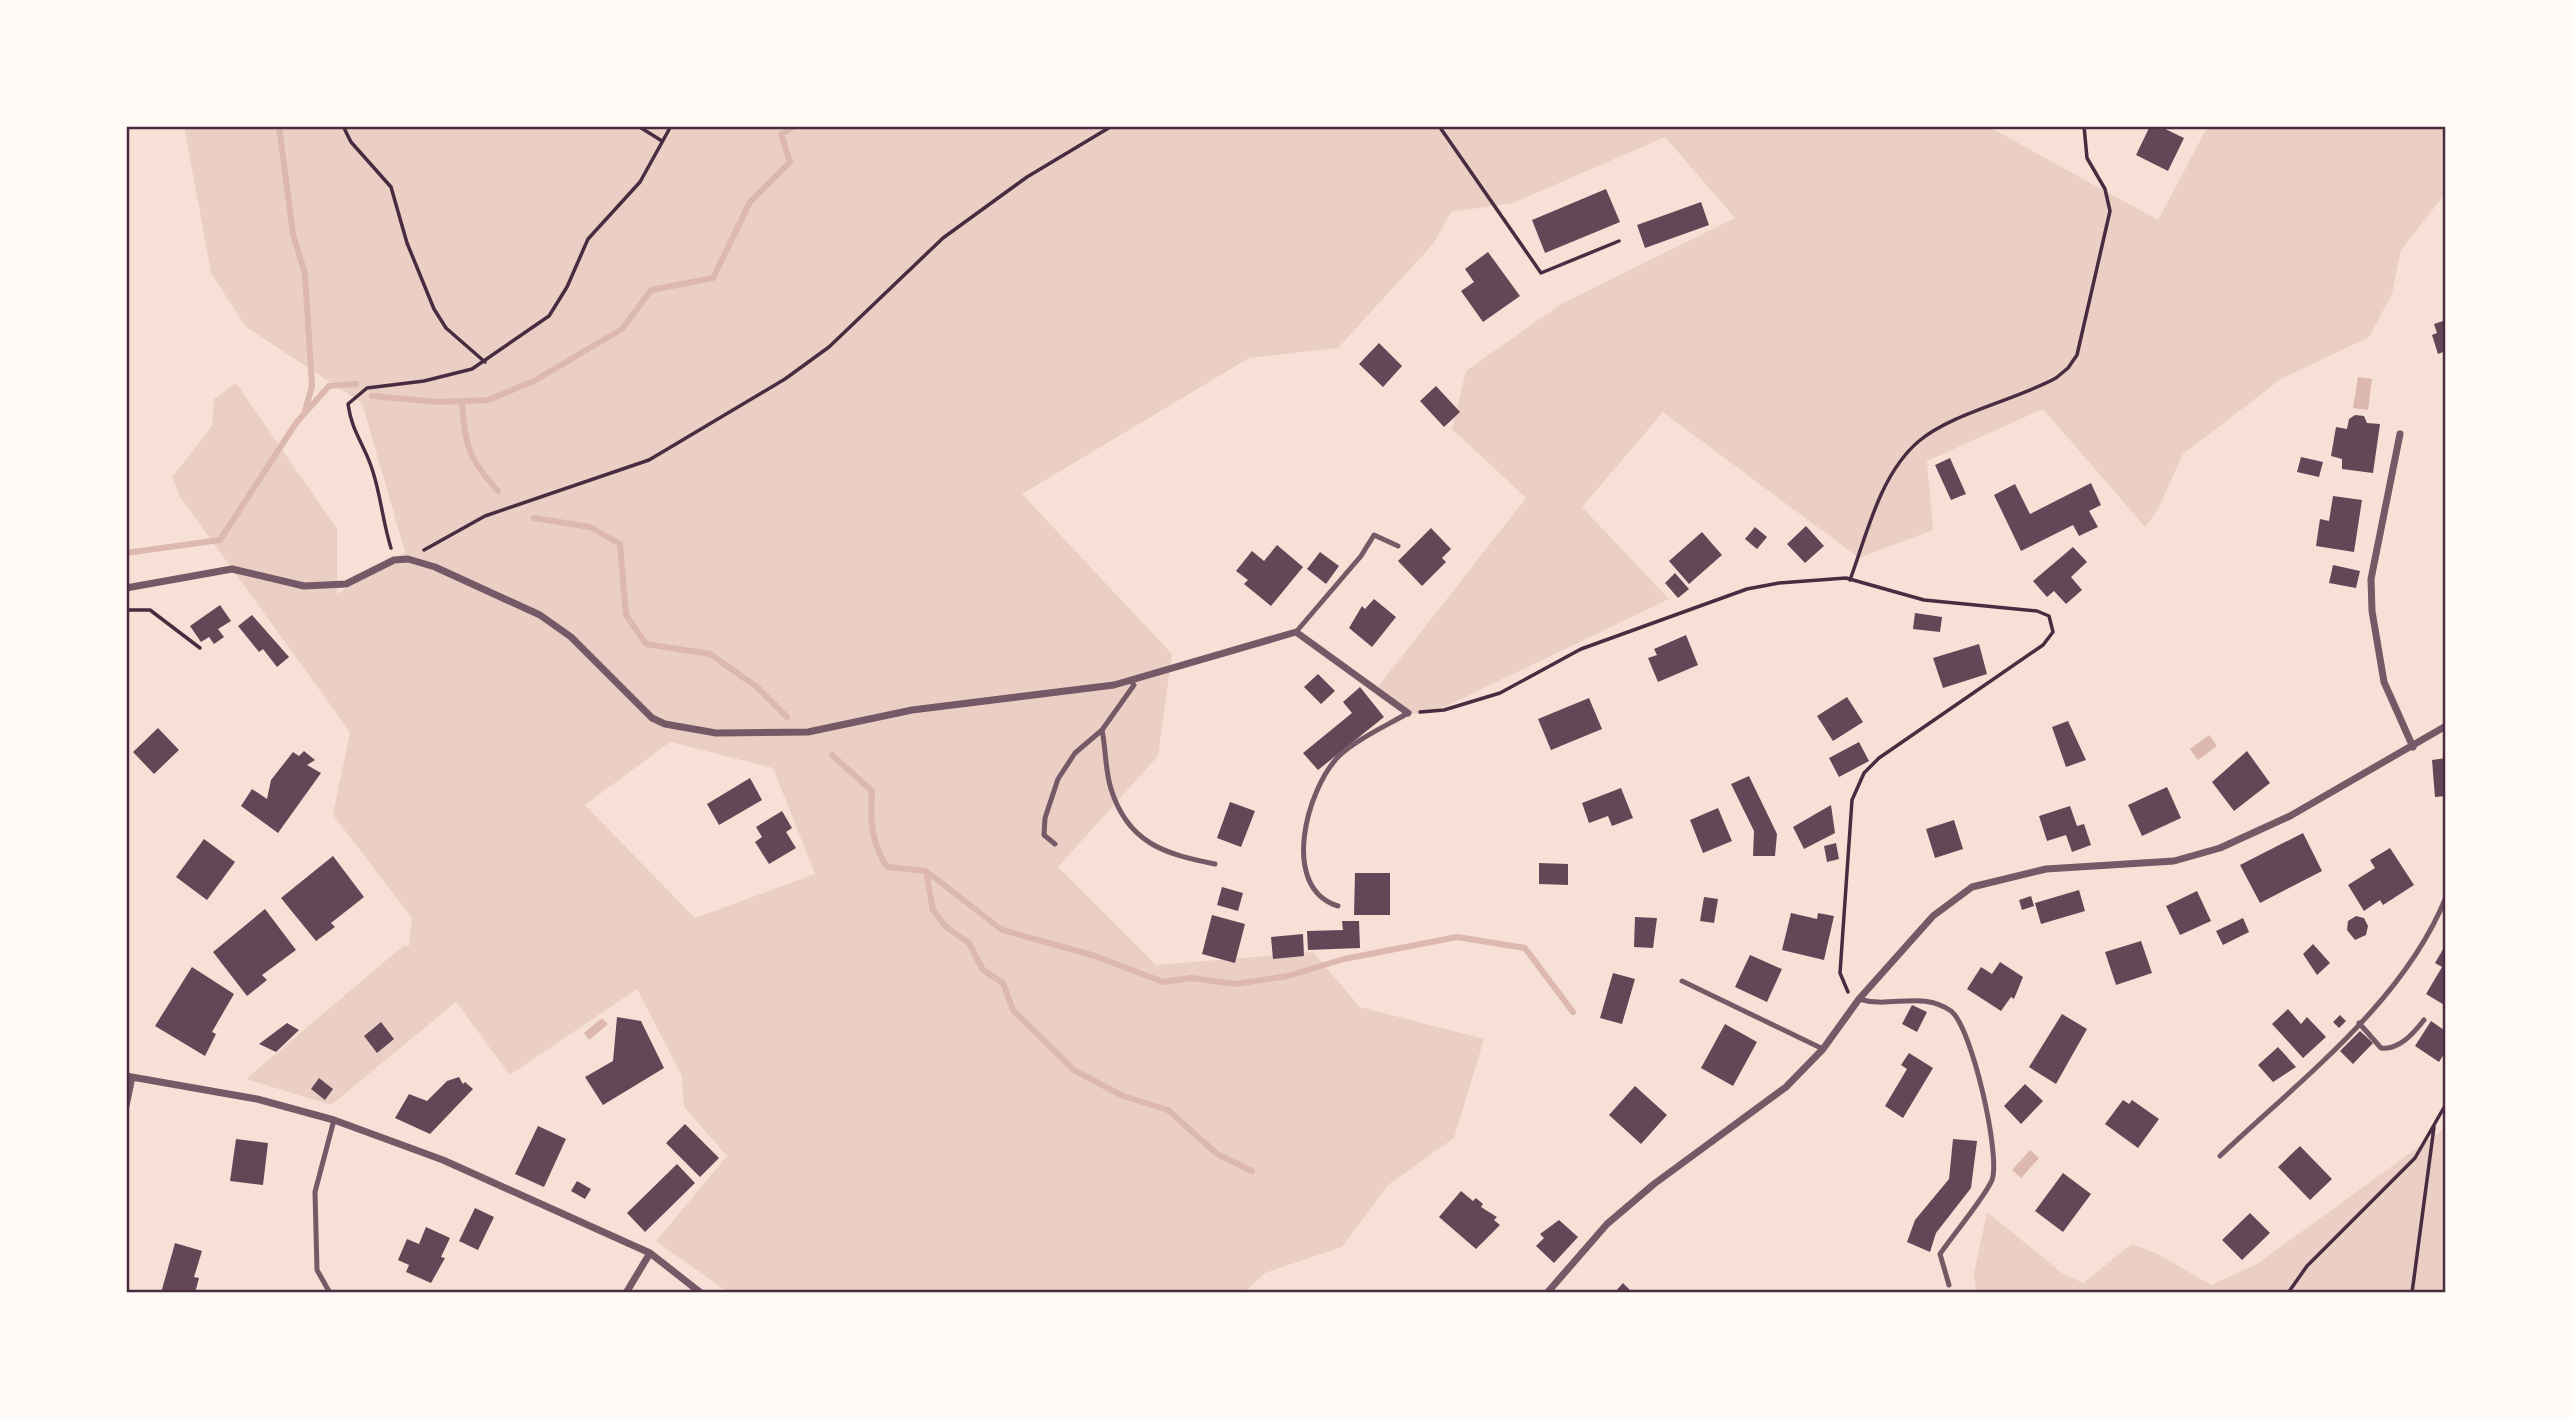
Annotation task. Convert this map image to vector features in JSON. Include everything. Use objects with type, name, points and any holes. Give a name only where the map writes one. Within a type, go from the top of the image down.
[{"type":"street","points":[[2400,434],[2371,579],[2372,611],[2384,681],[2413,747]]},
{"type":"street","points":[[126,588],[232,569],[304,586],[346,584],[394,560],[408,559],[435,567],[540,614],[571,638],[652,718],[665,724],[716,733],[808,732],[912,710],[1114,685],[1296,632],[1408,713]]},
{"type":"street","points":[[1547,1293],[1607,1224],[1654,1184],[1786,1087],[1823,1049],[1859,999],[1933,916],[1972,887],[2046,869],[2174,861],[2220,849],[2290,816],[2446,726]]},
{"type":"street","points":[[126,1106],[129,1076],[257,1099],[334,1120],[443,1160],[650,1253],[701,1293]]},
{"type":"street","points":[[626,1293],[650,1253]]},
{"type":"lane","points":[[1296,632],[1361,556],[1374,535],[1398,546]]},
{"type":"lane","points":[[1055,844],[1044,835],[1045,818],[1058,779],[1075,753],[1102,730],[1134,685],[1130,680]]},
{"type":"lane","points":[[1338,906],[1326,902],[1308,883],[1303,866],[1305,838],[1316,793],[1339,756],[1408,713]]},
{"type":"lane","points":[[1102,730],[1110,788],[1125,822],[1150,845],[1180,857],[1215,864]]},
{"type":"lane","points":[[2220,1156],[2359,1023],[2414,960],[2446,897]]},
{"type":"lane","points":[[1682,981],[1823,1049]]},
{"type":"lane","points":[[1859,999],[1873,1004],[1909,999],[1931,1001],[1953,1012],[1967,1035],[1979,1072],[1992,1142],[1993,1179],[1940,1254],[1948,1284]]},
{"type":"lane","points":[[2359,1023],[2381,1048],[2388,1049],[2410,1037],[2424,1020]]},
{"type":"lane","points":[[330,1293],[317,1270],[315,1192],[334,1120]]},
{"type":"path","points":[[343,126],[351,142],[391,187],[407,243],[434,309],[446,328],[485,362]]},
{"type":"path","points":[[638,126],[662,141]]},
{"type":"path","points":[[394,560],[374,473],[366,451],[351,427],[348,404],[367,388],[438,378],[485,362],[549,316],[567,286],[588,239],[640,182],[671,126]]},
{"type":"path","points":[[408,559],[485,516],[649,460],[785,379],[829,347],[943,238],[1027,177],[1112,126]]},
{"type":"path","points":[[1438,126],[1541,273],[1619,241]]},
{"type":"path","points":[[1850,580],[1890,477],[1920,441],[1941,428],[2056,378],[2077,355],[2110,211],[2105,189],[2087,158],[2084,126]]},
{"type":"path","points":[[1408,713],[1444,710],[1500,693],[1581,649],[1747,589],[1815,579],[1850,580],[1924,600],[2037,611],[2049,616],[2053,626],[2051,637],[2021,663],[1879,758],[1864,773],[1852,800],[1840,973],[1846,991],[1859,999]]},
{"type":"path","points":[[126,610],[150,610],[200,648]]},
{"type":"path","points":[[2288,1293],[2306,1266],[2415,1158],[2446,1104]]},
{"type":"path","points":[[2412,1293],[2429,1185],[2434,1125]]},
{"type":"shaded area","points":[[184,126],[1987,126],[2158,220],[2208,126],[2446,126],[2446,193],[2401,250],[2392,294],[2369,337],[2281,379],[2183,454],[2157,511],[2145,527],[2043,409],[1927,461],[1933,530],[1859,558],[1663,412],[1582,507],[1669,599],[1430,714],[1408,713],[1377,688],[1526,498],[1452,429],[1466,371],[1561,304],[1735,218],[1665,137],[1513,203],[1451,212],[1433,244],[1338,348],[1249,358],[1022,494],[1172,654],[1158,756],[1058,867],[1156,965],[1313,952],[1360,1007],[1484,1039],[1454,1138],[1388,1185],[1342,1247],[1265,1273],[1244,1293],[729,1293],[656,1241],[727,1156],[684,1107],[682,1076],[637,989],[510,1075],[456,1002],[331,1105],[246,1079],[403,946],[409,946],[412,918],[333,815],[350,732],[180,497],[172,477],[212,426],[214,399],[236,383],[337,529],[337,594],[405,552],[362,403],[246,327],[211,273]],"holes":[[[670,742],[773,768],[815,874],[695,918],[585,805]]]},
{"type":"shaded area","points":[[2358,377],[2372,379],[2368,410],[2353,408]]},
{"type":"shaded area","points":[[2209,735],[2217,746],[2198,760],[2190,749]]},
{"type":"shaded area","points":[[602,1018],[608,1024],[589,1040],[584,1033]]},
{"type":"shaded area","points":[[2446,1127],[2446,1293],[1976,1293],[1974,1274],[1987,1212],[2062,1273],[2083,1283],[2132,1244],[2158,1254],[2211,1285],[2257,1264]]},
{"type":"shaded area","points":[[2030,1150],[2039,1158],[2021,1178],[2012,1170]]},
{"type":"building","points":[[2150,126],[2159,126],[2184,138],[2168,171],[2136,155]]},
{"type":"building","points":[[1606,189],[1620,222],[1545,253],[1532,220]]},
{"type":"building","points":[[1701,202],[1709,225],[1645,248],[1637,225]]},
{"type":"building","points":[[1488,252],[1520,296],[1483,322],[1461,291],[1474,282],[1465,269]]},
{"type":"building","points":[[2446,320],[2446,351],[2438,354],[2432,335],[2437,333],[2434,324]]},
{"type":"building","points":[[1379,343],[1402,366],[1383,387],[1359,364]]},
{"type":"building","points":[[1436,386],[1460,412],[1444,427],[1420,401]]},
{"type":"building","points":[[2355,415],[2364,416],[2367,423],[2380,424],[2373,473],[2342,469],[2342,459],[2331,456],[2336,427],[2347,429],[2349,419]]},
{"type":"building","points":[[2301,457],[2323,462],[2319,477],[2297,472]]},
{"type":"building","points":[[1950,458],[1966,494],[1951,500],[1935,465]]},
{"type":"building","points":[[2091,483],[2101,505],[2089,511],[2098,527],[2079,536],[2073,525],[2021,551],[1994,495],[2015,484],[2030,514]]},
{"type":"building","points":[[2333,496],[2362,500],[2354,552],[2316,546],[2320,519],[2329,521]]},
{"type":"building","points":[[1806,526],[1824,546],[1805,563],[1787,544]]},
{"type":"building","points":[[1755,527],[1767,537],[1757,549],[1745,539]]},
{"type":"building","points":[[1431,528],[1451,549],[1442,558],[1446,562],[1422,586],[1398,561]]},
{"type":"building","points":[[1702,532],[1722,555],[1689,584],[1669,561]]},
{"type":"building","points":[[1277,545],[1303,567],[1271,606],[1244,584],[1248,580],[1236,571],[1252,551],[1264,561]]},
{"type":"building","points":[[2073,547],[2087,562],[2071,577],[2082,590],[2066,604],[2054,591],[2047,597],[2033,581]]},
{"type":"building","points":[[1320,552],[1339,566],[1326,584],[1307,569]]},
{"type":"building","points":[[2333,565],[2360,571],[2356,588],[2329,583]]},
{"type":"building","points":[[1675,573],[1689,589],[1678,598],[1665,583]]},
{"type":"building","points":[[1374,599],[1396,617],[1372,647],[1349,628],[1362,606],[1365,609]]},
{"type":"building","points":[[220,605],[231,621],[218,629],[224,637],[214,644],[209,637],[201,642],[190,626]]},
{"type":"building","points":[[1915,613],[1942,617],[1940,632],[1913,629]]},
{"type":"building","points":[[252,615],[289,657],[277,667],[263,649],[259,652],[238,626]]},
{"type":"building","points":[[1686,635],[1698,665],[1658,682],[1648,658],[1657,655],[1654,649]]},
{"type":"building","points":[[1979,644],[1987,674],[1943,688],[1933,658]]},
{"type":"building","points":[[1318,674],[1335,691],[1321,704],[1304,687]]},
{"type":"building","points":[[1360,687],[1384,717],[1318,770],[1303,753],[1352,713],[1343,702]]},
{"type":"building","points":[[1847,697],[1863,722],[1833,741],[1817,716]]},
{"type":"building","points":[[1589,698],[1602,729],[1551,750],[1538,719]]},
{"type":"building","points":[[2068,721],[2086,760],[2066,767],[2052,727]]},
{"type":"building","points":[[158,728],[179,750],[154,774],[133,752]]},
{"type":"building","points":[[1859,742],[1869,761],[1839,777],[1829,758]]},
{"type":"building","points":[[304,751],[315,760],[307,765],[321,773],[278,833],[241,806],[252,789],[267,799],[271,780],[293,752],[299,756]]},
{"type":"building","points":[[2247,751],[2270,783],[2234,811],[2212,782]]},
{"type":"building","points":[[2446,758],[2446,796],[2435,797],[2432,760]]},
{"type":"building","points":[[1749,776],[1777,834],[1775,856],[1753,856],[1754,831],[1731,784]]},
{"type":"building","points":[[750,778],[762,800],[719,825],[707,804]]},
{"type":"building","points":[[2167,787],[2181,818],[2142,836],[2128,805]]},
{"type":"building","points":[[1621,788],[1633,818],[1612,826],[1608,816],[1589,823],[1582,803]]},
{"type":"building","points":[[1230,802],[1255,811],[1241,847],[1217,838]]},
{"type":"building","points":[[1831,805],[1835,833],[1804,849],[1793,827]]},
{"type":"building","points":[[2070,806],[2077,826],[2084,824],[2091,845],[2072,852],[2066,835],[2047,841],[2039,816]]},
{"type":"building","points":[[1718,808],[1732,841],[1703,853],[1690,820]]},
{"type":"building","points":[[782,811],[792,828],[786,832],[796,848],[769,864],[755,842],[762,837],[756,827]]},
{"type":"building","points":[[1954,820],[1963,849],[1935,858],[1926,829]]},
{"type":"building","points":[[2303,833],[2322,871],[2260,903],[2240,865]]},
{"type":"building","points":[[204,839],[235,862],[207,900],[176,877]]},
{"type":"building","points":[[1836,843],[1839,859],[1827,862],[1824,846]]},
{"type":"building","points":[[2390,848],[2414,885],[2383,905],[2380,900],[2364,911],[2348,885],[2375,868],[2370,860]]},
{"type":"building","points":[[333,856],[364,897],[331,923],[335,927],[316,941],[281,898]]},
{"type":"building","points":[[1539,863],[1568,864],[1568,885],[1539,884]]},
{"type":"building","points":[[1355,873],[1390,873],[1390,915],[1354,915]]},
{"type":"building","points":[[1222,887],[1243,893],[1238,911],[1217,905]]},
{"type":"building","points":[[2079,890],[2085,911],[2041,924],[2035,903]]},
{"type":"building","points":[[2197,891],[2211,921],[2180,935],[2166,906]]},
{"type":"building","points":[[2031,896],[2034,906],[2022,910],[2019,900]]},
{"type":"building","points":[[1704,897],[1718,899],[1714,923],[1700,921]]},
{"type":"building","points":[[265,909],[296,950],[262,975],[267,980],[247,996],[213,952]]},
{"type":"building","points":[[1791,913],[1817,919],[1818,913],[1834,916],[1824,960],[1782,950]]},
{"type":"building","points":[[1212,915],[1245,924],[1235,963],[1202,954]]},
{"type":"building","points":[[2356,916],[2364,918],[2368,926],[2366,935],[2355,940],[2347,930],[2348,921]]},
{"type":"building","points":[[1635,917],[1657,918],[1653,948],[1634,947]]},
{"type":"building","points":[[2243,918],[2249,932],[2223,945],[2216,931]]},
{"type":"building","points":[[1342,921],[1359,921],[1360,948],[1308,950],[1307,931],[1343,930]]},
{"type":"building","points":[[1303,934],[1304,956],[1273,959],[1271,937]]},
{"type":"building","points":[[2141,941],[2152,973],[2116,985],[2105,952]]},
{"type":"building","points":[[2313,944],[2330,963],[2317,975],[2303,954]]},
{"type":"building","points":[[2446,944],[2446,1006],[2426,994],[2442,967],[2435,963]]},
{"type":"building","points":[[1750,955],[1782,969],[1767,1002],[1735,987]]},
{"type":"building","points":[[2000,962],[2023,977],[2014,999],[2011,997],[2001,1011],[1967,989],[1981,967],[1992,974]]},
{"type":"building","points":[[192,967],[234,994],[212,1032],[216,1034],[205,1056],[155,1026]]},
{"type":"building","points":[[1613,973],[1635,979],[1622,1024],[1600,1018]]},
{"type":"building","points":[[1912,1005],[1927,1012],[1917,1032],[1902,1024]]},
{"type":"building","points":[[2288,1009],[2301,1024],[2307,1017],[2326,1037],[2303,1058],[2272,1024]]},
{"type":"building","points":[[2062,1014],[2087,1029],[2056,1084],[2029,1067]]},
{"type":"building","points":[[2340,1015],[2346,1021],[2339,1028],[2333,1022]]},
{"type":"building","points":[[617,1017],[641,1021],[664,1068],[603,1105],[585,1077],[613,1061]]},
{"type":"building","points":[[2431,1021],[2444,1030],[2446,1026],[2446,1051],[2439,1062],[2415,1046]]},
{"type":"building","points":[[381,1022],[394,1039],[377,1053],[364,1036]]},
{"type":"building","points":[[287,1023],[299,1030],[276,1052],[259,1044]]},
{"type":"building","points":[[1725,1024],[1757,1042],[1733,1086],[1701,1068]]},
{"type":"building","points":[[2360,1031],[2373,1043],[2353,1064],[2340,1051]]},
{"type":"building","points":[[2278,1047],[2296,1067],[2273,1082],[2258,1065]]},
{"type":"building","points":[[1909,1053],[1933,1068],[1903,1118],[1885,1106],[1907,1069],[1901,1065]]},
{"type":"building","points":[[459,1077],[463,1084],[465,1082],[473,1089],[430,1134],[395,1118],[409,1094],[427,1101],[447,1081]]},
{"type":"building","points":[[319,1078],[333,1089],[325,1100],[311,1089]]},
{"type":"building","points":[[2025,1084],[2043,1101],[2021,1124],[2004,1106]]},
{"type":"building","points":[[1635,1086],[1667,1115],[1641,1144],[1609,1115]]},
{"type":"building","points":[[2123,1100],[2129,1104],[2132,1100],[2159,1119],[2138,1148],[2105,1124]]},
{"type":"building","points":[[685,1124],[719,1158],[700,1177],[666,1143]]},
{"type":"building","points":[[538,1126],[566,1139],[544,1187],[515,1174]]},
{"type":"building","points":[[236,1139],[268,1143],[263,1185],[230,1181]]},
{"type":"building","points":[[1953,1139],[1977,1141],[1971,1188],[1936,1233],[1930,1252],[1907,1242],[1915,1220],[1949,1179]]},
{"type":"building","points":[[2300,1146],[2332,1179],[2310,1200],[2278,1167]]},
{"type":"building","points":[[677,1164],[695,1183],[645,1232],[627,1213]]},
{"type":"building","points":[[2063,1173],[2091,1194],[2063,1232],[2035,1211]]},
{"type":"building","points":[[577,1181],[591,1189],[585,1199],[571,1191]]},
{"type":"building","points":[[1461,1191],[1473,1201],[1476,1198],[1483,1204],[1481,1207],[1497,1217],[1494,1220],[1500,1225],[1476,1249],[1439,1217]]},
{"type":"building","points":[[475,1208],[494,1217],[478,1250],[459,1241]]},
{"type":"building","points":[[2250,1213],[2270,1233],[2242,1260],[2222,1240]]},
{"type":"building","points":[[1559,1220],[1578,1237],[1554,1263],[1536,1246],[1544,1238],[1540,1234]]},
{"type":"building","points":[[426,1227],[450,1238],[441,1257],[445,1258],[431,1283],[406,1272],[409,1265],[398,1260],[407,1239],[419,1244]]},
{"type":"building","points":[[175,1243],[202,1251],[194,1277],[199,1278],[195,1293],[161,1293]]},
{"type":"building","points":[[1623,1283],[1633,1293],[1614,1293]]},
{"type":"waterway","points":[[279,126],[293,234],[305,274],[312,386],[305,411]]},
{"type":"waterway","points":[[372,396],[439,402],[488,400],[534,381],[622,329],[651,290],[713,278],[750,202],[790,162],[781,134],[795,126]]},
{"type":"waterway","points":[[126,553],[220,540],[296,423],[329,386],[356,384]]},
{"type":"waterway","points":[[462,403],[470,452],[480,470],[498,491]]},
{"type":"waterway","points":[[534,518],[590,527],[620,544],[626,615],[646,644],[710,654],[757,687],[787,717]]},
{"type":"waterway","points":[[832,755],[872,791],[873,831],[887,867],[926,871],[1002,930],[1095,956],[1163,982],[1191,978],[1235,984],[1288,976],[1344,959],[1457,937],[1525,948],[1573,1012]]},
{"type":"waterway","points":[[926,871],[933,910],[945,926],[969,943],[983,970],[1003,983],[1013,1010],[1074,1070],[1123,1096],[1168,1110],[1217,1154],[1252,1171]]}]
